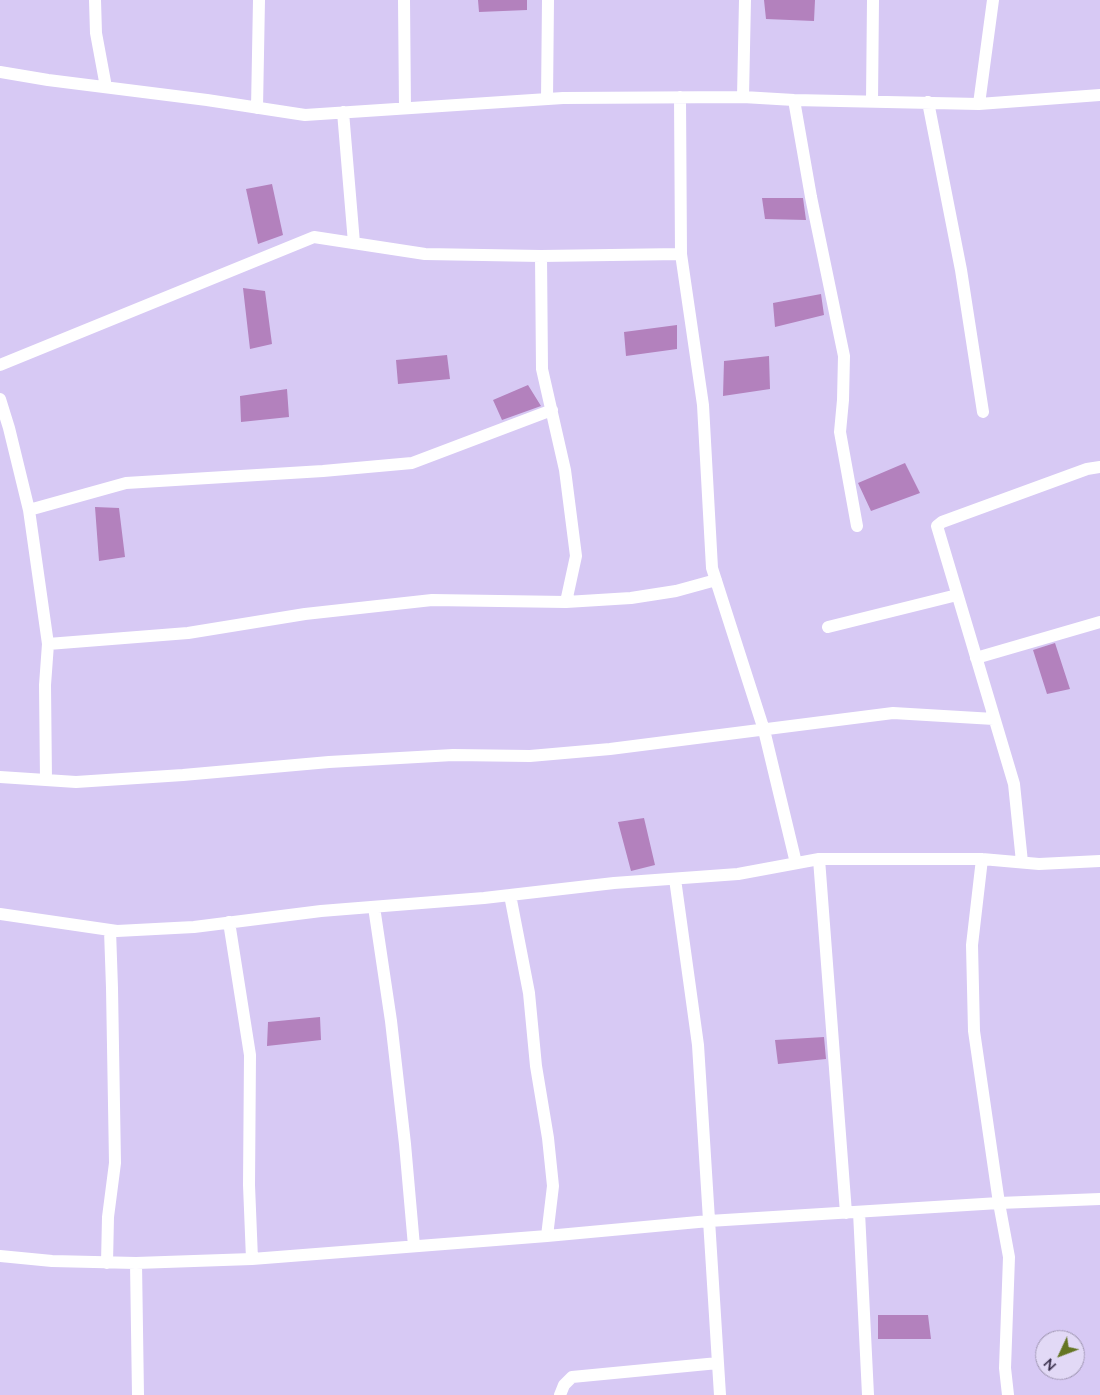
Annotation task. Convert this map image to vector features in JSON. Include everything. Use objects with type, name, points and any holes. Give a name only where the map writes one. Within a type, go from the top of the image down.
[{"type":"street","points":[[95,0],[96,32],[106,87]]},
{"type":"street","points":[[257,108],[259,0]]},
{"type":"street","points":[[404,0],[404,108]]},
{"type":"street","points":[[547,99],[548,0]]},
{"type":"street","points":[[743,97],[745,0]]},
{"type":"street","points":[[872,0],[872,101]]},
{"type":"street","points":[[979,104],[993,0]]},
{"type":"street","points":[[0,72],[305,115],[547,99],[743,97],[979,104],[1100,96]]},
{"type":"street","points":[[680,98],[681,254],[703,405],[712,568],[764,730],[796,863]]},
{"type":"street","points":[[794,100],[811,197],[844,356],[840,432],[857,526]]},
{"type":"street","points":[[928,102],[961,270],[983,412]]},
{"type":"street","points":[[343,112],[354,243]]},
{"type":"street","points":[[0,364],[314,237],[425,254],[541,256],[681,254]]},
{"type":"street","points":[[541,256],[542,369],[565,470],[576,556],[566,602]]},
{"type":"street","points":[[0,399],[29,510],[48,644],[45,685],[46,780]]},
{"type":"street","points":[[29,510],[126,483],[323,471],[412,463],[552,410]]},
{"type":"street","points":[[1022,862],[1014,784],[937,526],[942,522],[1087,469],[1100,467]]},
{"type":"street","points":[[48,644],[188,633],[305,614],[432,600],[566,602],[631,598],[676,591],[716,580]]},
{"type":"street","points":[[828,627],[957,595]]},
{"type":"street","points":[[976,658],[1100,622]]},
{"type":"street","points":[[0,777],[76,782],[329,762],[453,755],[530,756],[610,749],[893,713],[994,720]]},
{"type":"street","points":[[0,914],[117,931],[194,927],[321,911],[510,895],[614,883],[738,874],[819,859],[982,859],[1038,864],[1100,861]]},
{"type":"street","points":[[819,859],[846,1213]]},
{"type":"street","points":[[982,859],[972,945],[974,1031],[999,1203],[1010,1257],[1005,1368],[1008,1395]]},
{"type":"street","points":[[675,879],[698,1045],[720,1395]]},
{"type":"street","points":[[510,895],[529,993],[536,1066],[551,1167],[553,1186],[547,1236]]},
{"type":"street","points":[[374,906],[392,1031],[414,1246]]},
{"type":"street","points":[[229,922],[250,1055],[249,1184],[252,1259]]},
{"type":"street","points":[[107,1263],[108,1217],[115,1163],[110,930]]},
{"type":"street","points":[[0,1256],[52,1261],[107,1263],[252,1259],[547,1236],[709,1221],[999,1203],[1100,1199]]},
{"type":"street","points":[[859,1212],[868,1395]]},
{"type":"street","points":[[136,1263],[138,1395]]},
{"type":"street","points":[[560,1395],[564,1385],[572,1377],[718,1363]]},
{"type":"building","points":[[478,0],[527,0],[527,10],[479,12]]},
{"type":"building","points":[[764,0],[815,0],[814,21],[766,19]]},
{"type":"building","points":[[272,184],[283,235],[258,244],[246,189]]},
{"type":"building","points":[[762,198],[803,198],[806,220],[765,219]]},
{"type":"building","points":[[243,288],[265,291],[272,344],[250,349]]},
{"type":"building","points":[[821,294],[824,315],[775,327],[773,303]]},
{"type":"building","points":[[677,325],[677,349],[626,356],[624,332]]},
{"type":"building","points":[[447,355],[450,379],[398,384],[396,360]]},
{"type":"building","points":[[769,356],[770,389],[723,396],[724,361]]},
{"type":"building","points":[[528,385],[541,406],[502,420],[493,400]]},
{"type":"building","points":[[287,389],[289,417],[241,422],[240,396]]},
{"type":"building","points":[[905,463],[920,493],[871,511],[858,483]]},
{"type":"building","points":[[95,507],[119,508],[125,557],[99,561]]},
{"type":"building","points":[[1055,643],[1070,689],[1047,694],[1033,650]]},
{"type":"building","points":[[644,818],[655,865],[631,871],[618,822]]},
{"type":"building","points":[[320,1017],[321,1040],[267,1046],[268,1022]]},
{"type":"building","points":[[824,1037],[826,1059],[778,1064],[775,1040]]},
{"type":"building","points":[[878,1315],[928,1315],[931,1339],[878,1339]]}]
